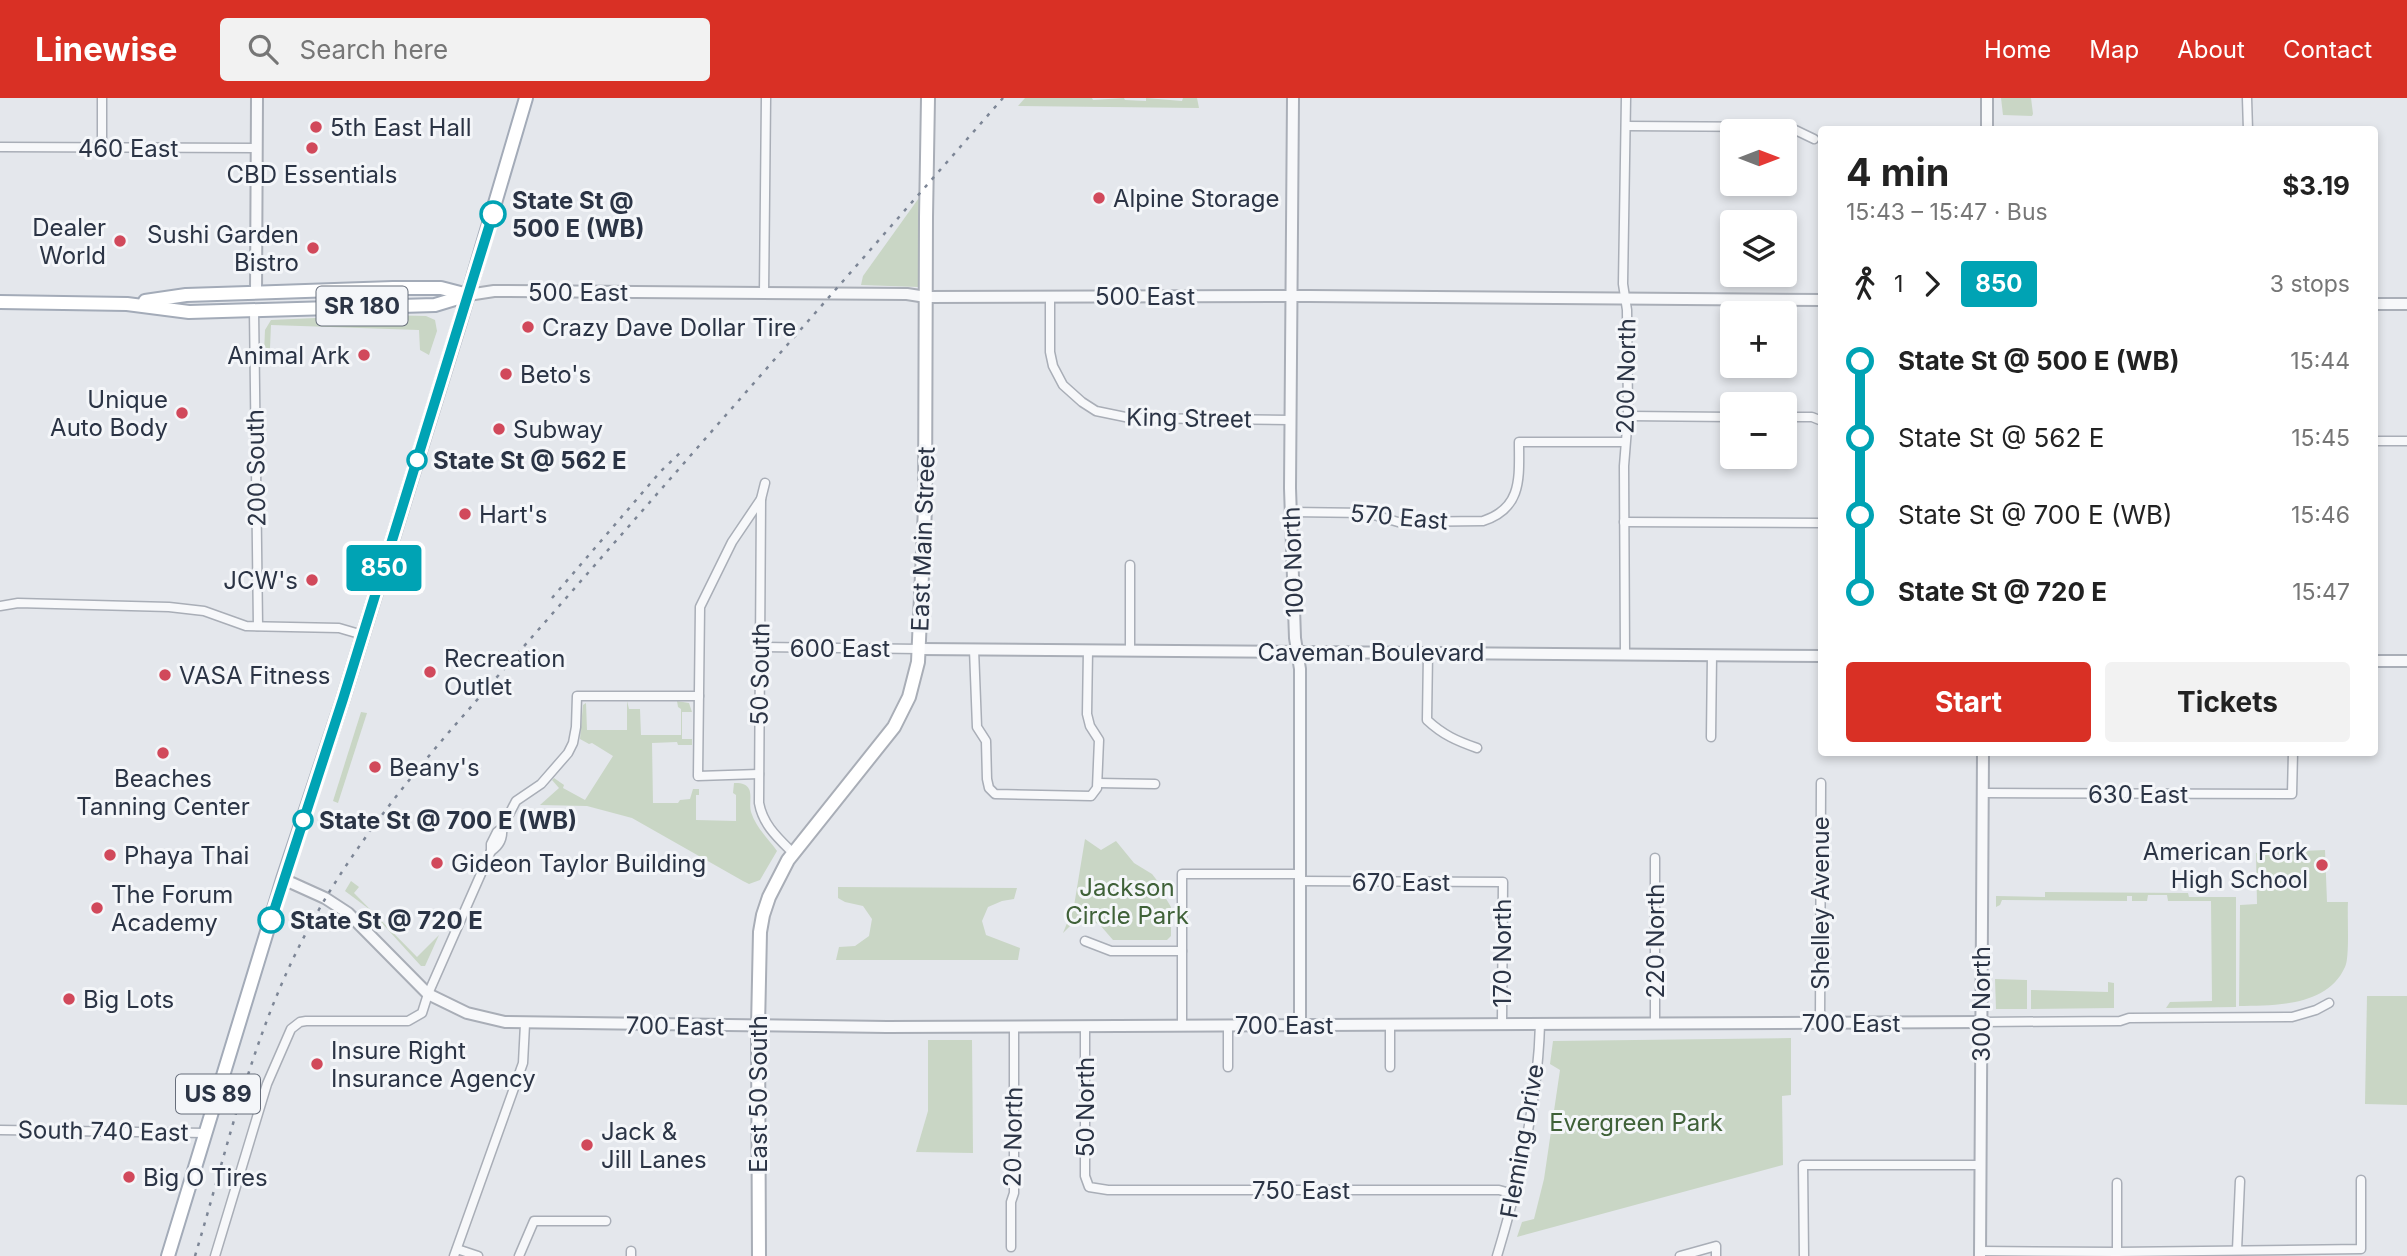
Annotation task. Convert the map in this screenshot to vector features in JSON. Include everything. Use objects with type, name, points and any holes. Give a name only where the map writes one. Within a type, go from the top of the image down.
[{"type":"main road","name":"US 89","points":[[168,1256],[283,879],[363,635],[526,98]]},
{"type":"main road","name":"East Main Street","points":[[760,932],[769,897],[781,870],[894,727],[909,698],[919,649],[925,508],[929,98]]},
{"type":"main road","name":"500 East","points":[[127,303],[186,295],[441,288],[468,295]]},
{"type":"main road","name":"500 East","points":[[0,302],[127,303],[189,312],[435,305],[468,295]]},
{"type":"main road","name":"East 50 South","points":[[759,1256],[760,932]]},
{"type":"street","points":[[102,98],[102,149]]},
{"type":"street","points":[[256,293],[257,98]]},
{"type":"street","points":[[764,293],[765,98]]},
{"type":"street","name":"100 North","points":[[1293,98],[1290,419],[1291,512],[1300,670],[1300,1025]]},
{"type":"street","name":"200 North","points":[[1625,655],[1624,522],[1628,310],[1623,284],[1626,98]]},
{"type":"street","points":[[1987,98],[1987,126]]},
{"type":"street","points":[[2247,98],[2248,126]]},
{"type":"street","points":[[1626,126],[1790,127],[1814,139]]},
{"type":"street","name":"460 East","points":[[0,147],[256,148]]},
{"type":"street","name":"500 East","points":[[468,295],[494,291],[907,294],[926,297],[1291,296],[1818,300]]},
{"type":"street","name":"King Street","points":[[1050,296],[1050,352],[1053,366],[1063,385],[1096,411],[1129,418],[1290,419]]},
{"type":"street","points":[[2378,304],[2407,304]]},
{"type":"street","name":"200 South","points":[[254,310],[258,626]]},
{"type":"street","points":[[1628,416],[1720,417]]},
{"type":"street","points":[[1797,417],[1818,419]]},
{"type":"street","points":[[2378,441],[2407,441]]},
{"type":"street","name":"570 East","points":[[1291,512],[1367,513],[1398,522],[1483,522],[1504,511],[1517,489],[1519,442],[1625,442]]},
{"type":"street","name":"50 South","points":[[765,483],[761,499],[759,774],[762,815],[772,831],[793,853]]},
{"type":"street","points":[[759,774],[698,776],[700,607],[732,542],[761,499]]},
{"type":"street","points":[[1624,522],[1818,523]]},
{"type":"street","points":[[1130,565],[1130,650]]},
{"type":"street","points":[[0,606],[18,603],[169,607],[204,611],[246,626],[339,628],[363,635]]},
{"type":"street","name":"600 East","points":[[761,647],[919,649]]},
{"type":"street","name":"Caveman Boulevard","points":[[919,649],[1818,656]]},
{"type":"street","points":[[974,649],[976,727],[986,741],[989,788],[995,794],[1091,796],[1097,786],[1100,740],[1090,726],[1087,714],[1088,650]]},
{"type":"street","points":[[1428,653],[1427,720],[1440,732],[1477,748]]},
{"type":"street","points":[[1711,737],[1712,655]]},
{"type":"street","points":[[2378,661],[2407,661]]},
{"type":"street","points":[[215,1256],[267,1084],[291,1029],[306,1021],[408,1021],[422,1013],[491,850],[496,832],[502,828],[516,801],[541,785],[573,743],[577,696],[699,696]]},
{"type":"street","name":"300 North","points":[[1980,1253],[1983,756]]},
{"type":"street","name":"630 East","points":[[1983,793],[2292,794],[2293,756]]},
{"type":"street","name":"Shelley Avenue","points":[[1820,1023],[1821,783]]},
{"type":"street","points":[[1097,786],[1155,784]]},
{"type":"street","name":"220 North","points":[[1655,858],[1655,1024]]},
{"type":"street","name":"670 East","points":[[1182,951],[1182,874],[1503,882]]},
{"type":"street","name":"700 East","points":[[283,879],[325,898],[348,913],[428,994],[488,1020],[525,1024],[1014,1027],[2120,1021],[2129,1018],[2292,1017],[2329,1003]]},
{"type":"street","name":"170 North","points":[[1502,1024],[1503,882]]},
{"type":"street","points":[[1086,941],[1111,951],[1182,951],[1182,1026]]},
{"type":"street","points":[[478,1256],[455,1253],[523,1063],[525,1024]]},
{"type":"street","name":"Fleming Drive","points":[[1497,1256],[1514,1194],[1531,1105],[1540,1024]]},
{"type":"street","points":[[1390,1067],[1391,1025]]},
{"type":"street","name":"50 North","points":[[1085,1026],[1084,1164],[1089,1187]]},
{"type":"street","points":[[1228,1026],[1228,1067]]},
{"type":"street","name":"20 North","points":[[1011,1247],[1011,1202],[1014,1193],[1014,1027]]},
{"type":"street","name":"South 740 East","points":[[0,1130],[206,1133]]},
{"type":"street","points":[[1804,1256],[1803,1165],[1980,1165]]},
{"type":"street","points":[[1980,1253],[2361,1249],[2361,1180]]},
{"type":"street","points":[[2237,1250],[2240,1181]]},
{"type":"street","points":[[2117,1183],[2117,1252]]},
{"type":"street","name":"750 East","points":[[1089,1187],[1108,1190],[1499,1190],[1514,1194]]},
{"type":"street","points":[[519,1256],[534,1221],[606,1221]]},
{"type":"street","points":[[1680,1256],[1716,1251]]},
{"type":"green space","points":[[1025,98],[1124,98],[1146,101],[1146,98],[1182,101],[1183,98],[1197,98],[1199,108],[1018,106]]},
{"type":"green space","points":[[2001,98],[2031,98],[2032,116],[2003,115]]},
{"type":"green space","points":[[921,195],[918,287],[861,285],[863,276]]},
{"type":"green space","points":[[382,315],[426,316],[435,320],[437,331],[429,355],[420,350],[419,330],[271,325],[270,348],[277,351],[264,353],[265,330],[271,320]]},
{"type":"green space","points":[[627,701],[629,709],[640,709],[641,735],[681,735],[681,709],[677,701],[689,703],[692,712],[682,712],[682,739],[692,739],[692,745],[678,745],[677,742],[652,743],[653,803],[678,803],[680,800],[690,799],[693,789],[699,789],[699,795],[696,795],[696,820],[736,821],[734,783],[746,786],[750,791],[753,818],[777,851],[760,880],[749,884],[632,818],[587,806],[540,805],[559,788],[552,780],[554,778],[564,785],[563,788],[585,800],[613,756],[580,739],[583,705],[586,703],[587,730],[627,730]]},
{"type":"green space","points":[[361,712],[367,713],[338,803],[333,801]]},
{"type":"green space","name":"Jackson Circle Park","points":[[1085,839],[1101,850],[1116,841],[1134,863],[1152,874],[1171,907],[1171,936],[1167,940],[1113,940],[1100,925],[1085,918],[1074,922],[1063,933],[1074,906]]},
{"type":"green space","points":[[2325,850],[2327,902],[2348,902],[2345,967],[2337,980],[2313,997],[2284,1004],[2239,1006],[2240,905],[2257,904],[2256,853]]},
{"type":"green space","points":[[351,881],[359,887],[354,893],[417,957],[439,935],[425,966],[421,966],[369,909],[345,891]]},
{"type":"green space","points":[[838,887],[1017,888],[1014,899],[988,907],[982,921],[986,935],[1020,948],[1018,960],[836,960],[839,947],[855,946],[869,936],[872,919],[863,906],[838,898]]},
{"type":"green space","points":[[2045,892],[2188,893],[2189,897],[2236,897],[2236,1007],[2166,1008],[2170,1002],[2212,1001],[2211,901],[2168,901],[2167,895],[2148,895],[2147,901],[2132,901],[2132,896],[2127,896],[2127,901],[2002,900],[1996,907],[1996,896],[2045,897]]},
{"type":"green space","points":[[1995,979],[2027,980],[2027,1009],[1996,1009]]},
{"type":"green space","points":[[2108,982],[2114,983],[2114,1008],[2031,1009],[2031,990],[2108,992]]},
{"type":"green space","points":[[2367,996],[2407,996],[2407,1105],[2365,1104]]},
{"type":"green space","name":"Evergreen Park","points":[[1791,1038],[1791,1095],[1782,1096],[1783,1165],[1517,1237],[1522,1222],[1534,1219],[1544,1179],[1560,1070],[1550,1064],[1553,1041]]},
{"type":"green space","points":[[928,1040],[972,1040],[973,1153],[916,1152],[928,1111]]},
{"type":"railway","points":[[195,1256],[238,1106],[263,1031],[293,959],[344,868],[449,732],[1003,98]]},
{"type":"railway","points":[[552,598],[661,471],[684,449]]},
{"type":"bus line","name":"850","points":[[271,920],[343,699],[493,214]]},
{"type":"place","name":"5th East Hall","points":[[316,127]]},
{"type":"place","name":"CBD Essentials","points":[[312,148]]},
{"type":"place","name":"Alpine Storage","points":[[1099,198]]},
{"type":"place","name":"State St @ 500 E (WB)","points":[[493,214]]},
{"type":"place","name":"Dealer World","points":[[120,241]]},
{"type":"place","name":"Sushi Garden Bistro","points":[[313,248]]},
{"type":"place","name":"Crazy Dave Dollar Tire","points":[[528,327]]},
{"type":"place","name":"Animal Ark","points":[[364,355]]},
{"type":"place","name":"Beto's","points":[[506,374]]},
{"type":"place","name":"Unique Auto Body","points":[[182,413]]},
{"type":"place","name":"Subway","points":[[499,429]]},
{"type":"place","name":"State St @ 562 E","points":[[417,460]]},
{"type":"place","name":"Hart's","points":[[465,514]]},
{"type":"place","name":"JCW's","points":[[312,580]]},
{"type":"place","name":"Recreation Outlet","points":[[430,672]]},
{"type":"place","name":"VASA Fitness","points":[[165,675]]},
{"type":"place","name":"Beaches Tanning Center","points":[[163,753]]},
{"type":"place","name":"Beany's","points":[[375,767]]},
{"type":"place","name":"State St @ 700 E (WB)","points":[[303,820]]},
{"type":"place","name":"Phaya Thai","points":[[110,855]]},
{"type":"place","name":"Gideon Taylor Building","points":[[437,863]]},
{"type":"place","name":"American Fork High School","points":[[2322,865]]},
{"type":"place","name":"The Forum Academy","points":[[97,908]]},
{"type":"place","name":"State St @ 720 E","points":[[271,920]]},
{"type":"place","name":"Big Lots","points":[[69,999]]},
{"type":"place","name":"Insure Right Insurance Agency","points":[[317,1064]]},
{"type":"place","name":"Jack & Jill Lanes","points":[[587,1145]]},
{"type":"place","name":"Big O Tires","points":[[129,1177]]}]
